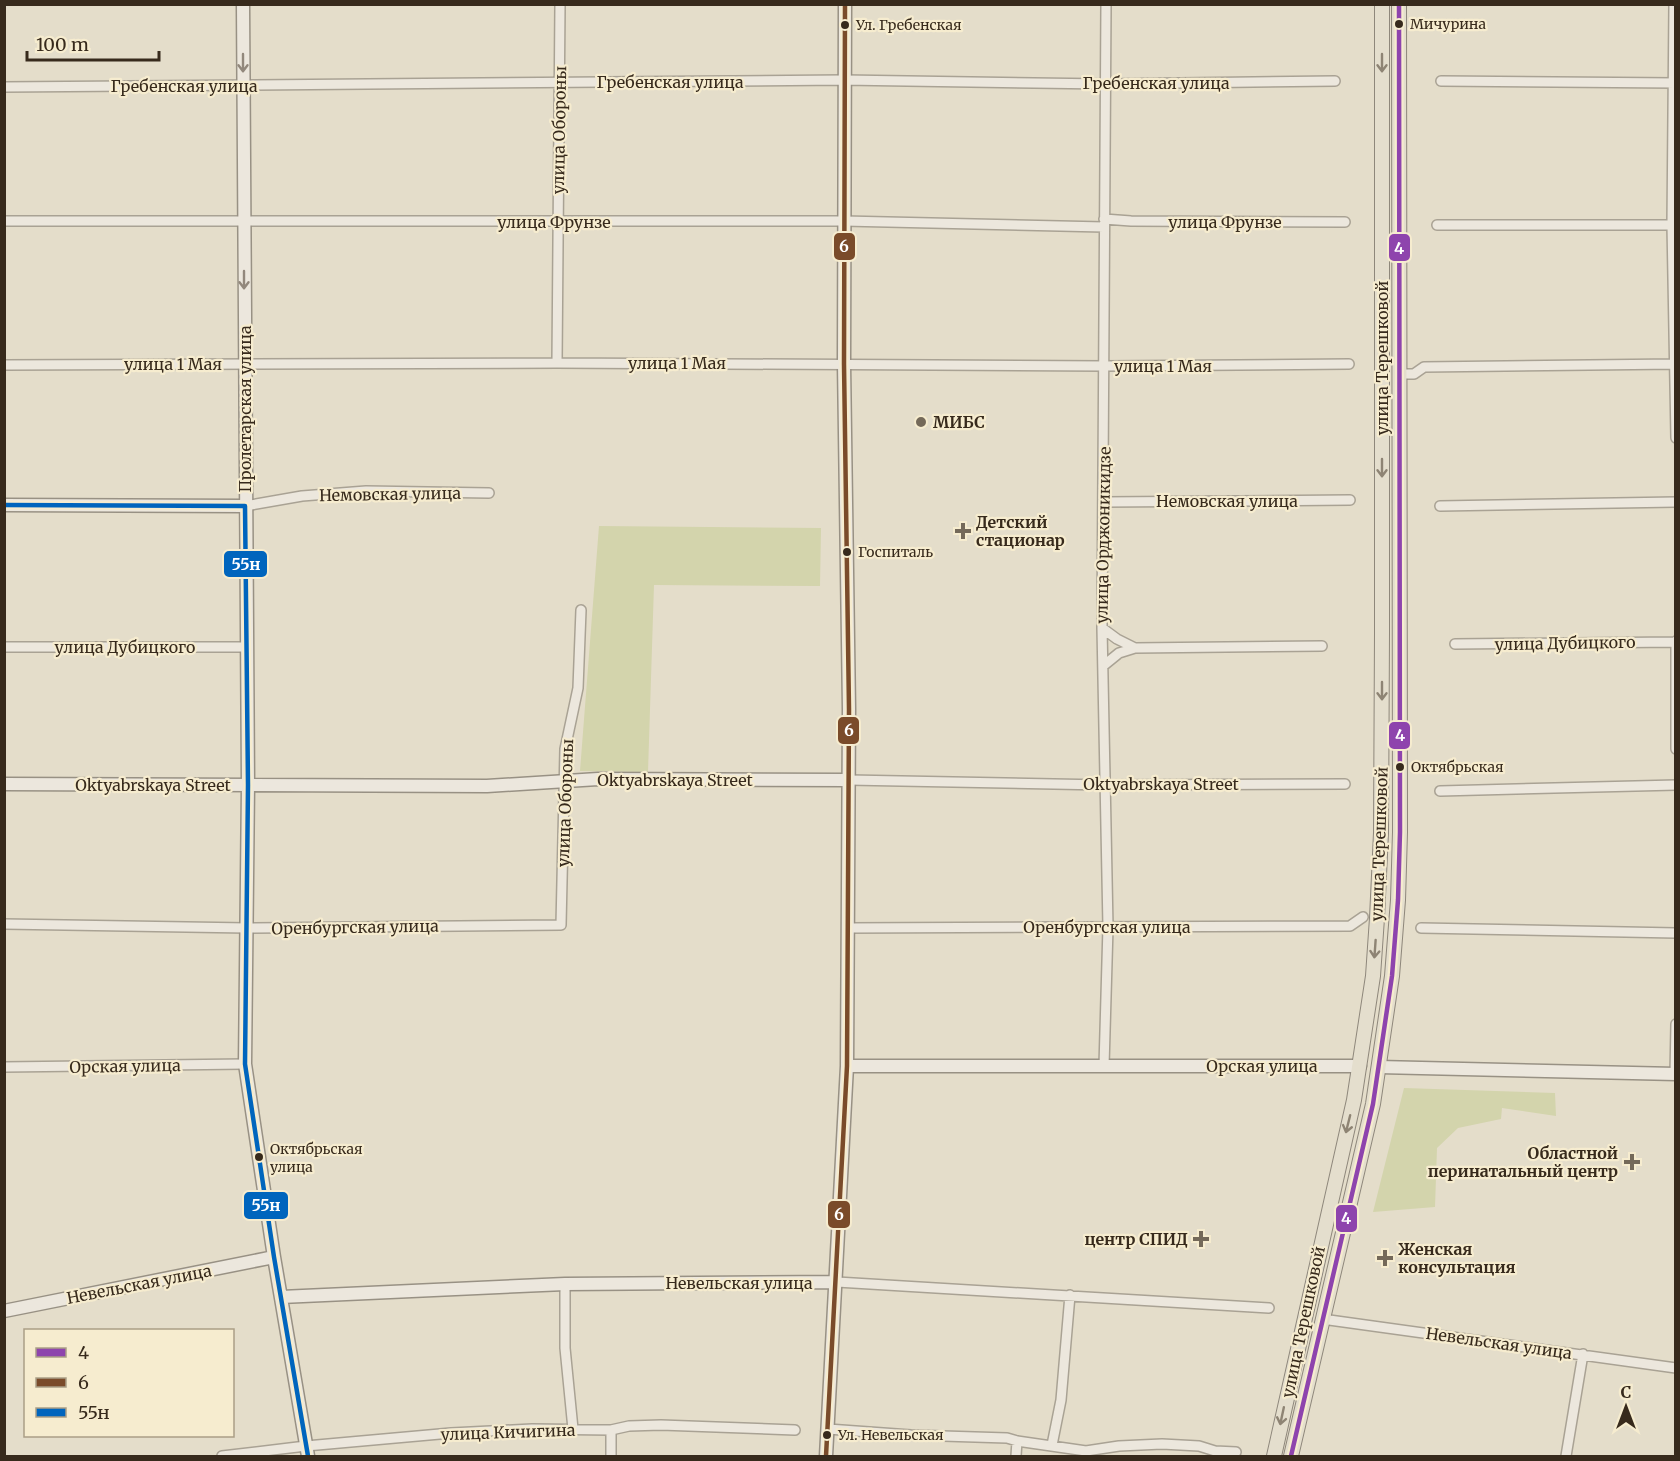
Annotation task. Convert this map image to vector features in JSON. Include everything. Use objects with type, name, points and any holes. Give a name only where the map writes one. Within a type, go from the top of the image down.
[{"type":"main road","name":"Пролетарская улица","points":[[243,4],[248,785],[245,1064],[273,1257],[307,1451]]},
{"type":"main road","points":[[826,1456],[848,1066],[849,780],[844,364],[844,4]]},
{"type":"main road","name":"улица Терешковой","points":[[1274,1456],[1360,1066],[1372,976],[1381,833],[1382,4]]},
{"type":"main road","name":"улица Терешковой","points":[[1291,1456],[1373,1104],[1392,976],[1398,900],[1400,832],[1399,4]]},
{"type":"main road","name":"Немовская улица","points":[[4,506],[245,506]]},
{"type":"main road","name":"Oktyabrskaya Street","points":[[4,784],[487,786],[598,779],[849,780]]},
{"type":"main road","name":"Орская улица","points":[[848,1066],[1360,1066],[1675,1074]]},
{"type":"main road","name":"Невельская улица","points":[[4,1311],[273,1257]]},
{"type":"main road","name":"Невельская улица","points":[[281,1297],[566,1284],[837,1282]]},
{"type":"street","name":"улица Обороны","points":[[557,363],[560,4]]},
{"type":"street","name":"улица Орджоникидзе","points":[[1104,1066],[1108,927],[1102,628],[1106,4]]},
{"type":"street","points":[[1674,4],[1676,438]]},
{"type":"street","name":"Гребенская улица","points":[[4,87],[844,80],[1106,84],[1335,81]]},
{"type":"street","points":[[1441,81],[1674,83]]},
{"type":"street","name":"улица Фрунзе","points":[[4,221],[1345,222]]},
{"type":"street","points":[[1437,225],[1674,225]]},
{"type":"street","name":"улица 1 Мая","points":[[4,365],[244,363],[1105,366],[1349,364]]},
{"type":"street","points":[[1399,374],[1414,374],[1425,367],[1674,364]]},
{"type":"street","name":"Немовская улица","points":[[245,506],[302,496],[366,491],[489,493]]},
{"type":"street","name":"Немовская улица","points":[[1104,502],[1350,500]]},
{"type":"street","points":[[1440,506],[1676,502]]},
{"type":"street","name":"улица Обороны","points":[[561,925],[565,749],[578,688],[581,610]]},
{"type":"street","points":[[1102,628],[1117,639],[1136,648]]},
{"type":"street","points":[[1676,641],[1676,749]]},
{"type":"street","name":"улица Дубицкого","points":[[1455,644],[1676,641]]},
{"type":"street","points":[[1103,666],[1119,653],[1136,648],[1322,646]]},
{"type":"street","name":"улица Дубицкого","points":[[4,647],[246,647]]},
{"type":"street","name":"Oktyabrskaya Street","points":[[849,780],[1104,785],[1345,784]]},
{"type":"street","points":[[1440,791],[1676,785]]},
{"type":"street","name":"Оренбургская улица","points":[[848,928],[1350,926],[1363,917]]},
{"type":"street","name":"Оренбургская улица","points":[[4,924],[247,928],[561,925]]},
{"type":"street","points":[[1421,928],[1676,933]]},
{"type":"street","points":[[1675,1074],[1676,1024]]},
{"type":"street","name":"Орская улица","points":[[4,1067],[245,1064]]},
{"type":"street","name":"Невельская улица","points":[[837,1282],[1269,1308]]},
{"type":"street","points":[[566,1284],[565,1348],[573,1429]]},
{"type":"street","points":[[1052,1445],[1061,1400],[1070,1295]]},
{"type":"street","name":"Невельская улица","points":[[1322,1319],[1676,1368]]},
{"type":"street","points":[[1566,1456],[1583,1354]]},
{"type":"street","name":"улица Кичигина","points":[[222,1456],[307,1451],[451,1433],[532,1429],[611,1430],[629,1426],[661,1425],[795,1430]]},
{"type":"street","points":[[828,1429],[911,1435],[1007,1438],[1052,1445],[1085,1454],[1119,1446],[1162,1444],[1192,1446],[1226,1453],[1236,1452]]},
{"type":"street","points":[[611,1430],[611,1456]]},
{"type":"street","points":[[1016,1456],[1017,1441]]},
{"type":"green space","points":[[599,526],[821,528],[820,586],[654,585],[648,772],[580,771]]},
{"type":"green space","points":[[1404,1088],[1555,1093],[1556,1116],[1502,1108],[1501,1119],[1458,1128],[1437,1148],[1435,1207],[1373,1212]]},
{"type":"transit line","name":"6","points":[[826,1456],[847,1066],[849,709],[844,364],[845,4]]},
{"type":"transit line","name":"4","points":[[1291,1456],[1373,1104],[1392,976],[1398,900],[1400,832],[1399,4]]},
{"type":"transit line","name":"55н","points":[[4,505],[245,506],[248,785],[245,1064],[274,1257],[308,1456]]},
{"type":"place","name":"Мичурина","points":[[1399,24]]},
{"type":"place","name":"Ул. Гребенская","points":[[845,25]]},
{"type":"place","name":"МИБС","points":[[921,422]]},
{"type":"place","name":"Детский стационар","points":[[963,531]]},
{"type":"place","name":"Госпиталь","points":[[847,552]]},
{"type":"place","name":"Октябрьская","points":[[1400,767]]},
{"type":"place","name":"Октябрьская улица","points":[[259,1157]]},
{"type":"place","name":"Областной перинатальный центр","points":[[1632,1162]]},
{"type":"place","name":"центр СПИД","points":[[1201,1239]]},
{"type":"place","name":"Женская консультация","points":[[1385,1258]]},
{"type":"place","name":"Ул. Невельская","points":[[827,1435]]}]
